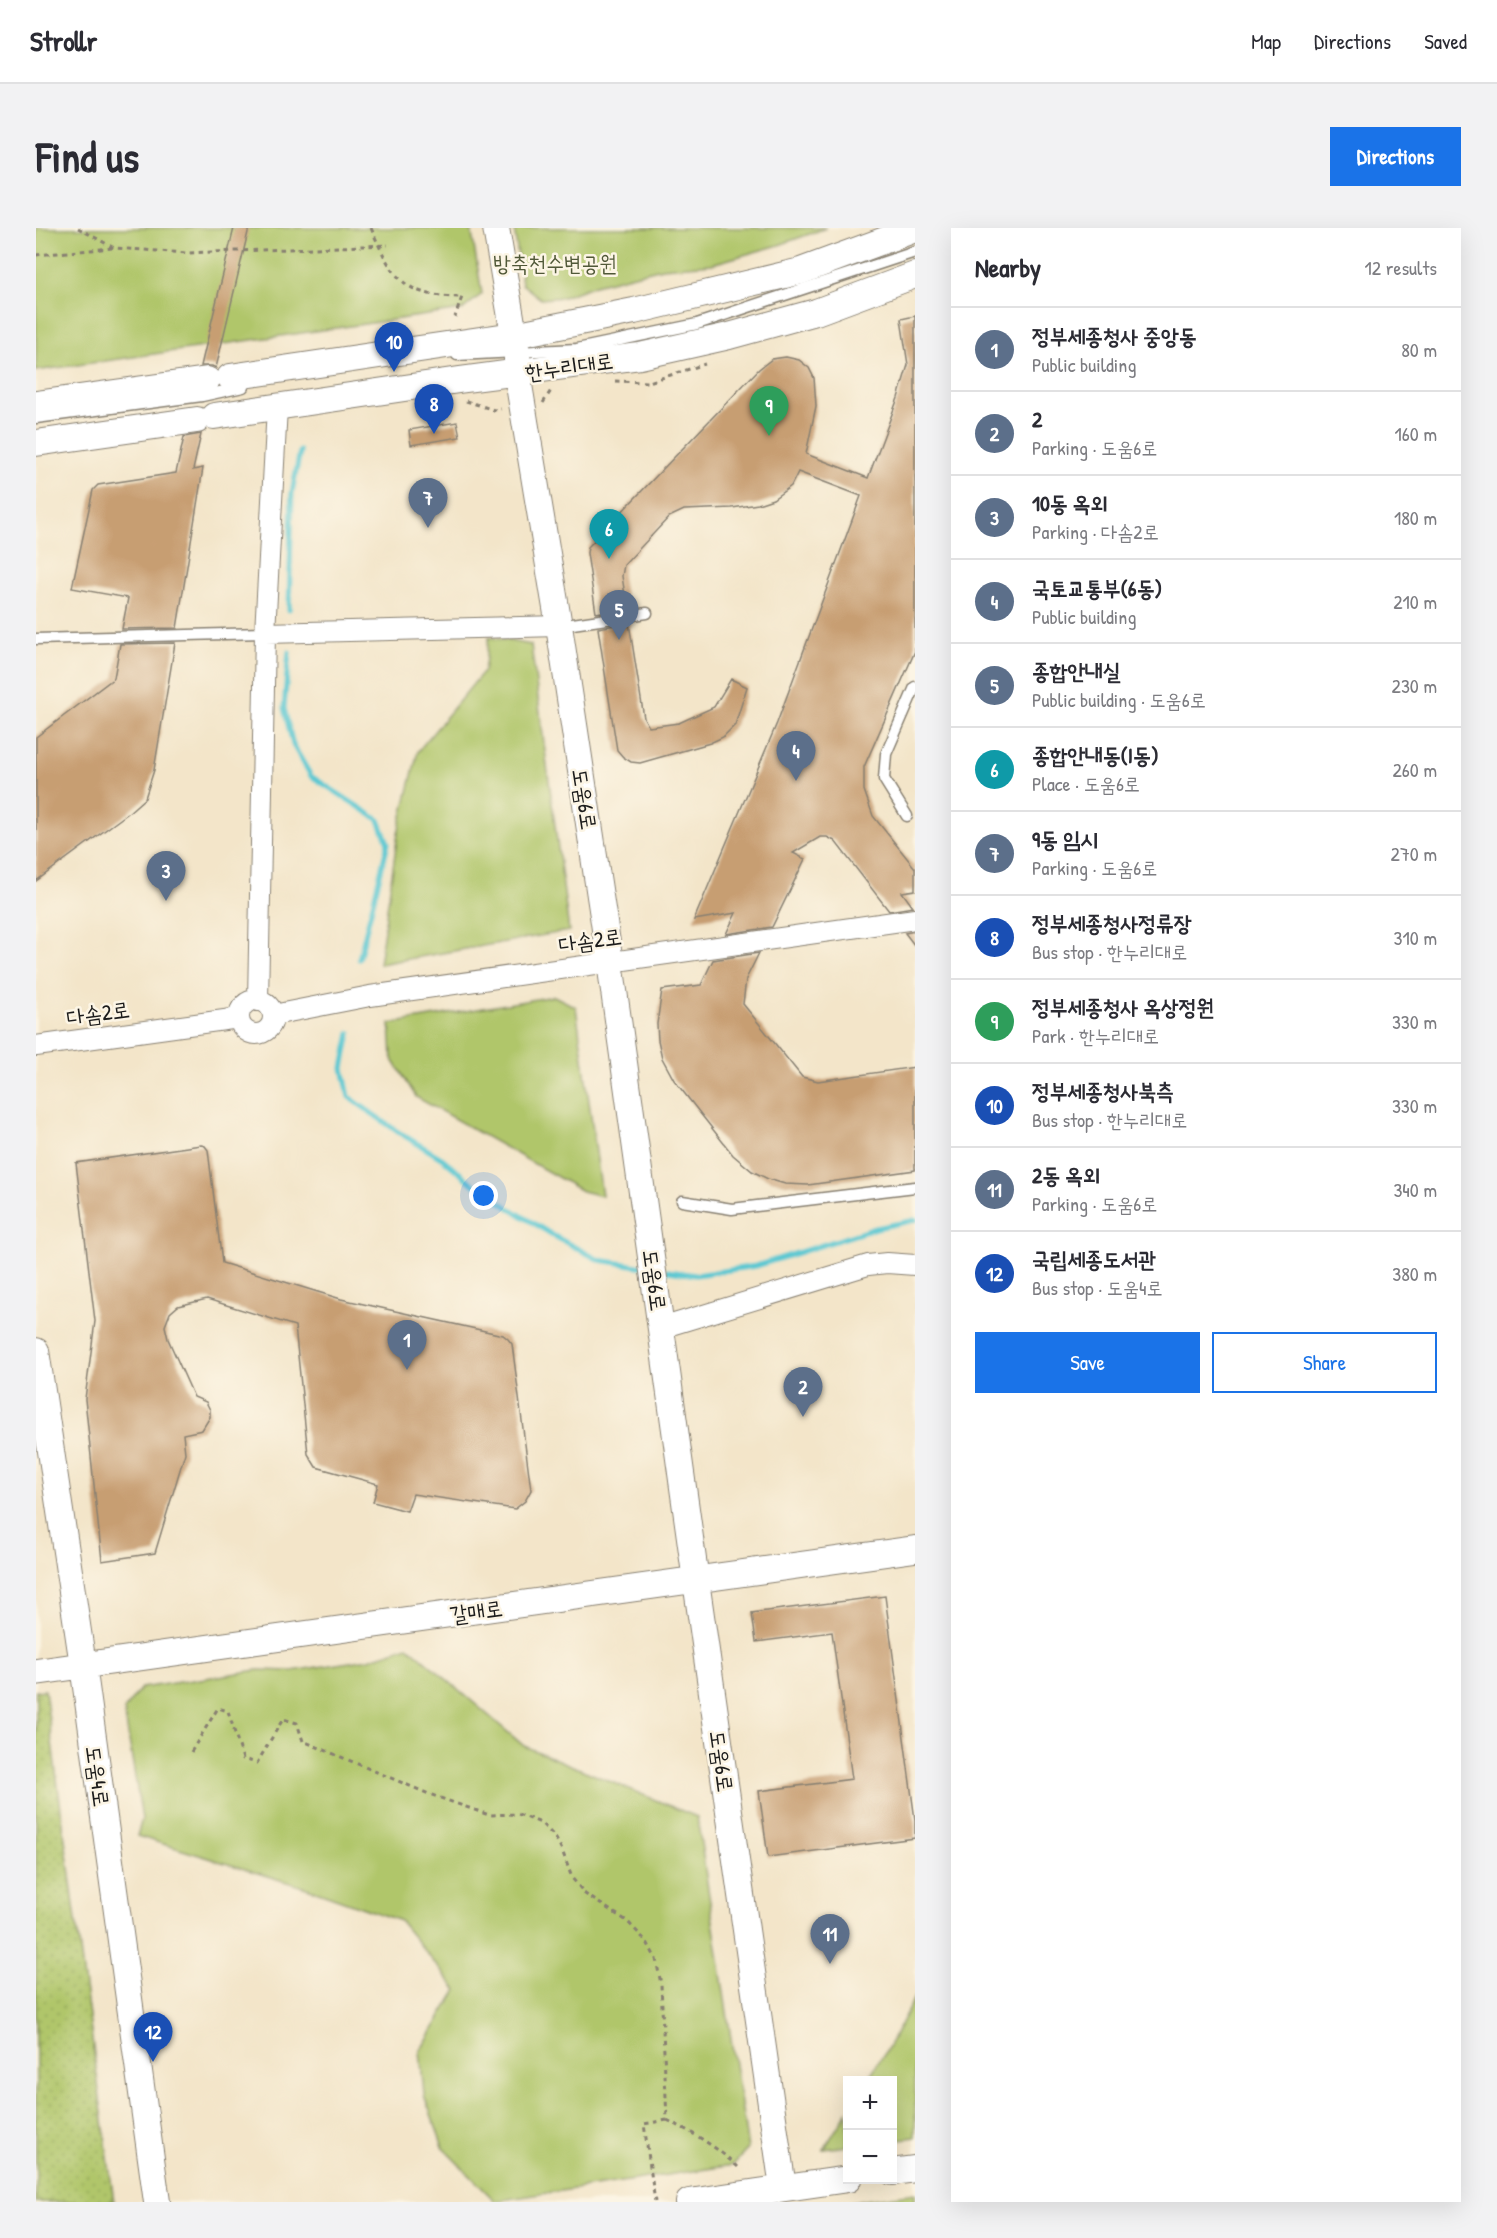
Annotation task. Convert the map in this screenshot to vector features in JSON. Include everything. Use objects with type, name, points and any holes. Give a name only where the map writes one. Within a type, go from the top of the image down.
[{"type":"street","name":"도움6로","points":[[496,228],[610,962],[783,2188]]},
{"type":"street","name":"한누리대로","points":[[36,443],[459,380],[516,354],[634,311],[801,271],[915,229]]},
{"type":"street","name":"한누리대로","points":[[36,404],[219,379],[516,354],[640,356],[729,336],[816,312],[915,275]]},
{"type":"street","points":[[258,1000],[265,633],[277,407]]},
{"type":"street","points":[[265,633],[559,626]]},
{"type":"street","name":"다솜2로","points":[[273,1015],[370,996],[915,919]]},
{"type":"street","points":[[258,1000],[268,1005],[273,1015],[271,1026],[258,1034],[252,1034],[243,1028],[239,1018],[242,1007],[258,1000]]},
{"type":"street","name":"다솜2로","points":[[36,1046],[239,1018]]},
{"type":"street","points":[[662,1328],[868,1265],[887,1263],[915,1265]]},
{"type":"street","name":"도움4로","points":[[36,1351],[83,1665],[157,2202]]},
{"type":"street","name":"갈매로","points":[[36,1672],[915,1549]]},
{"type":"street","points":[[897,2171],[915,2169]]},
{"type":"street","points":[[689,2202],[843,2180]]},
{"type":"lane","points":[[282,381],[458,355],[516,354],[577,349],[697,324],[915,252]]},
{"type":"lane","points":[[36,418],[202,396],[260,384]]},
{"type":"lane","points":[[559,626],[647,613]]},
{"type":"lane","points":[[36,639],[265,633]]},
{"type":"lane","points":[[907,816],[884,779],[886,754],[915,687]]},
{"type":"lane","points":[[682,1201],[732,1209],[915,1186]]},
{"type":"path","points":[[78,228],[114,248]]},
{"type":"path","points":[[371,228],[396,276],[408,288],[440,297],[462,297],[455,317]]},
{"type":"path","points":[[36,255],[114,248],[187,253],[388,245]]},
{"type":"path","points":[[191,1752],[218,1708],[228,1711],[243,1759],[257,1763],[283,1719],[297,1723],[303,1741],[429,1794],[489,1815],[518,1814],[541,1823],[555,1837],[573,1878],[585,1894],[627,1921],[646,1942],[656,1959],[661,1984],[667,2120]]},
{"type":"path","points":[[655,2202],[644,2124],[667,2120],[694,2133],[721,2151],[739,2168]]},
{"type":"green space","name":"방축천수변공원","points":[[36,228],[471,228],[482,294],[462,310],[36,371]]},
{"type":"green space","name":"방축천수변공원","points":[[514,228],[826,228],[779,245],[712,264],[662,268],[595,285],[563,297],[541,299],[522,284]]},
{"type":"green space","points":[[489,637],[531,645],[569,931],[379,964],[398,833],[418,751],[484,671]]},
{"type":"green space","points":[[554,996],[576,1007],[602,1196],[582,1191],[416,1097],[392,1058],[390,1024]]},
{"type":"green space","points":[[408,1646],[524,1746],[697,1817],[748,2149],[733,2165],[495,2201],[444,2149],[424,2095],[420,2051],[457,1990],[400,1921],[313,1890],[137,1836],[142,1819],[124,1710],[141,1688],[258,1670],[292,1671],[369,1659]]},
{"type":"green space","points":[[45,1690],[114,2202],[36,2202],[36,1691]]},
{"type":"green space","points":[[915,1996],[915,2137],[897,2139],[897,2076],[870,2076],[889,2046]]},
{"type":"green space","points":[[843,2118],[843,2147],[824,2149]]},
{"type":"green space","points":[[915,2193],[915,2202],[850,2202]]},
{"type":"building","points":[[234,228],[249,228],[216,368],[201,366]]},
{"type":"building","points":[[915,316],[915,651],[864,767],[864,790],[873,816],[915,868],[915,890],[902,892],[913,907],[889,911],[835,841],[827,837],[820,837],[793,853],[805,859],[772,927],[726,934],[736,913],[694,920],[777,723],[861,496],[798,472],[791,486],[773,499],[732,508],[684,510],[669,517],[624,565],[622,576],[627,608],[596,613],[588,547],[759,369],[772,359],[786,357],[799,360],[809,368],[814,378],[816,406],[806,454],[868,478],[908,365],[901,319]]},
{"type":"building","points":[[457,422],[460,437],[411,445],[409,430]]},
{"type":"building","points":[[201,434],[193,470],[203,468],[177,628],[122,629],[128,598],[72,588],[93,490],[98,485],[176,473],[184,437]]},
{"type":"building","points":[[629,623],[644,718],[649,727],[679,723],[714,707],[731,679],[747,687],[735,725],[723,737],[710,743],[640,763],[631,762],[617,750],[598,628]]},
{"type":"building","points":[[175,643],[154,770],[145,798],[127,814],[36,881],[36,737],[114,678],[120,644]]},
{"type":"building","points":[[915,931],[915,946],[905,933]]},
{"type":"building","points":[[759,953],[746,979],[743,1004],[802,1077],[818,1081],[915,1067],[915,1170],[808,1185],[785,1184],[768,1179],[752,1171],[733,1155],[674,1080],[662,1058],[658,1040],[657,1024],[662,990],[701,985],[713,960]]},
{"type":"building","points":[[201,1145],[208,1150],[222,1263],[341,1299],[503,1335],[508,1339],[512,1344],[531,1490],[525,1501],[515,1509],[413,1494],[407,1511],[373,1502],[378,1484],[316,1467],[308,1454],[295,1326],[207,1299],[178,1306],[170,1313],[165,1326],[168,1339],[194,1397],[206,1402],[210,1410],[210,1417],[202,1430],[183,1434],[185,1453],[155,1553],[102,1561],[85,1399],[95,1321],[76,1163]]},
{"type":"building","points":[[885,1596],[915,1820],[915,1838],[768,1857],[759,1791],[852,1779],[832,1632],[756,1642],[752,1613]]},
{"type":"waterway","points":[[289,610],[292,493],[300,451]]},
{"type":"waterway","points":[[289,652],[284,708],[293,745],[311,776],[379,820],[388,843],[359,959]]},
{"type":"waterway","points":[[350,1033],[343,1068],[349,1097],[398,1132],[443,1159],[479,1189],[554,1236],[599,1260],[645,1267]]},
{"type":"waterway","points":[[661,1270],[696,1275],[756,1266],[876,1228],[915,1220]]},
{"type":"place","name":"정부세종청사북측","points":[[394,372]]},
{"type":"place","name":"정부세종청사정류장","points":[[434,434]]},
{"type":"place","name":"정부세종청사 옥상정원","points":[[769,436]]},
{"type":"place","name":"9동 임시","points":[[428,528]]},
{"type":"place","name":"종합안내동(I동)","points":[[609,559]]},
{"type":"place","name":"종합안내실","points":[[619,640]]},
{"type":"place","name":"국토교통부(6동)","points":[[796,781]]},
{"type":"place","name":"10동 옥외","points":[[166,901]]},
{"type":"place","name":"정부세종청사 중앙동","points":[[407,1370]]},
{"type":"place","name":"2","points":[[803,1417]]},
{"type":"place","name":"2동 옥외","points":[[830,1964]]},
{"type":"place","name":"국립세종도서관","points":[[153,2062]]}]
